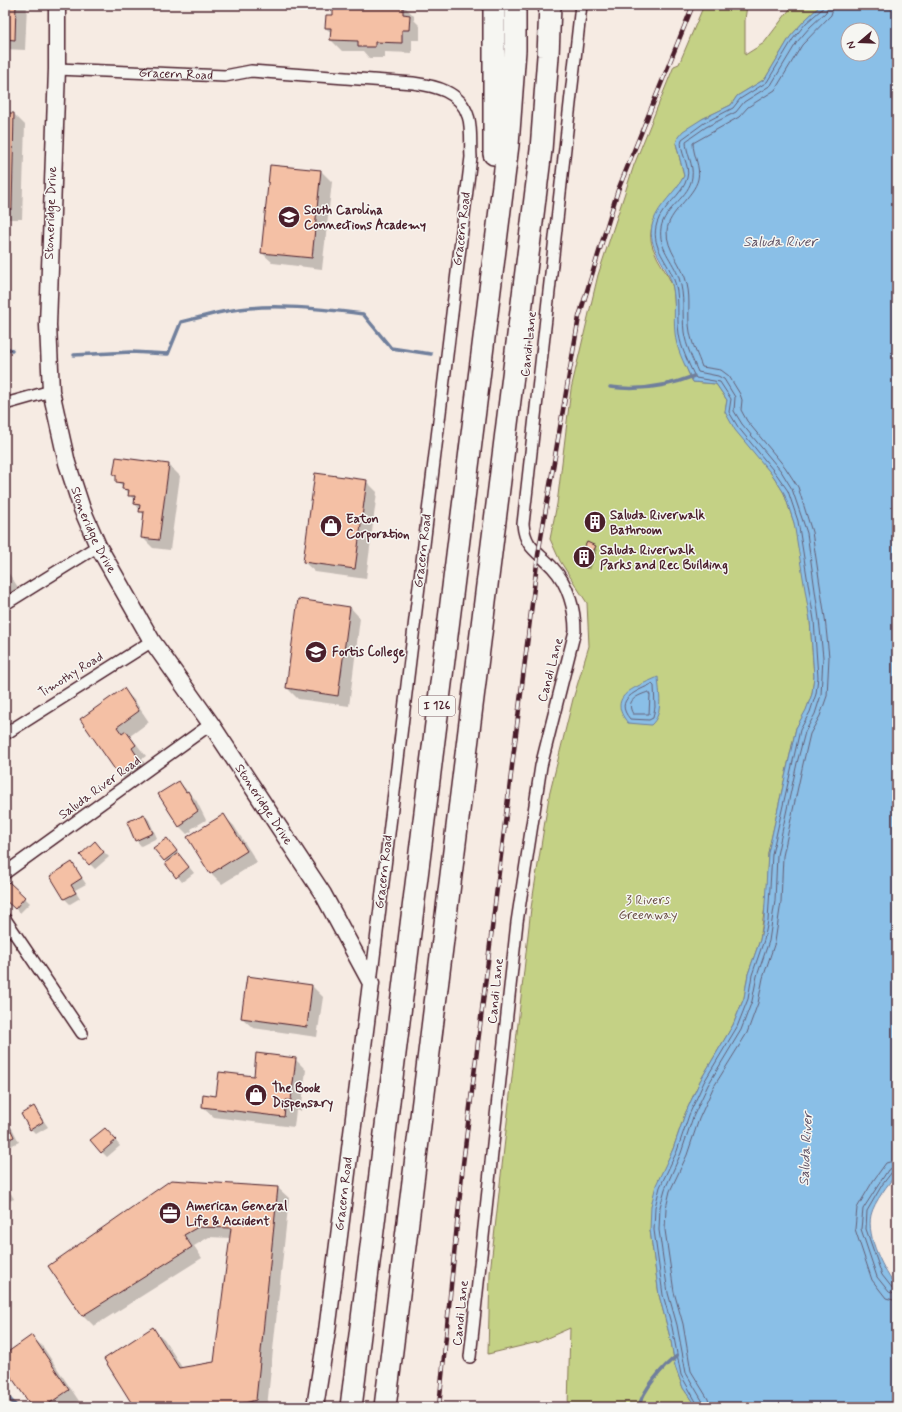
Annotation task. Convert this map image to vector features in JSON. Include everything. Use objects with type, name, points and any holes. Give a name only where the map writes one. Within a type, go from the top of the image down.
[{"type":"highway","points":[[494,5],[494,253]]},
{"type":"highway","name":"I 126","points":[[350,1407],[508,145],[514,50],[515,5]]},
{"type":"highway","name":"I 126","points":[[385,1407],[541,150],[550,5]]},
{"type":"street","name":"Stoneridge Drive","points":[[57,5],[57,69],[48,325],[51,391],[67,462],[82,509],[98,546],[152,640],[211,724],[323,894],[371,983]]},
{"type":"street","name":"Candi Lane","points":[[470,1357],[518,915],[541,766],[575,631],[574,611],[564,584],[554,568],[531,548],[525,538],[523,524],[581,5]]},
{"type":"street","name":"Gracern Road","points":[[57,69],[225,76],[251,71],[412,83],[438,87],[453,95],[456,97],[468,116],[470,157],[371,983],[327,1331],[315,1407]]},
{"type":"street","points":[[5,404],[51,391]]},
{"type":"street","points":[[5,604],[98,546]]},
{"type":"street","name":"Timothy Road","points":[[5,734],[152,640]]},
{"type":"street","name":"Saluda River Road","points":[[5,874],[211,724]]},
{"type":"street","points":[[5,919],[82,1033]]},
{"type":"green space","name":"3 Rivers Greenway","points":[[704,5],[747,5],[745,20],[745,55],[764,43],[793,5],[821,5],[790,37],[765,79],[737,96],[731,105],[702,119],[676,143],[684,176],[655,219],[651,238],[655,253],[673,287],[676,324],[680,348],[693,382],[716,384],[727,400],[725,412],[774,477],[784,493],[798,534],[810,620],[814,676],[812,694],[806,711],[796,728],[768,853],[766,900],[760,940],[748,974],[744,998],[733,1025],[700,1081],[685,1114],[665,1167],[650,1230],[659,1295],[671,1341],[675,1366],[683,1388],[696,1407],[568,1407],[570,1328],[538,1342],[488,1354],[490,1273],[531,908],[549,796],[573,699],[589,646],[587,603],[560,561],[550,539],[557,504],[571,389],[598,275],[634,165],[674,66],[679,64]]},
{"type":"water","name":"Saluda River","points":[[821,5],[897,5],[897,1173],[875,1204],[871,1215],[870,1224],[877,1253],[887,1273],[897,1288],[897,1407],[696,1407],[683,1388],[675,1366],[671,1341],[659,1295],[650,1230],[651,1206],[656,1185],[673,1149],[685,1114],[700,1081],[733,1025],[744,998],[748,974],[760,940],[764,920],[768,853],[796,728],[806,710],[812,694],[814,676],[810,620],[794,523],[784,493],[774,477],[735,430],[725,412],[727,400],[716,384],[693,382],[677,344],[674,326],[674,298],[672,285],[667,271],[653,244],[651,230],[659,209],[681,182],[684,176],[676,143],[678,137],[683,131],[702,119],[731,105],[737,96],[765,79],[790,37]]},
{"type":"water","points":[[658,677],[660,702],[658,715],[655,720],[651,725],[628,723],[622,713],[620,705],[622,699],[626,693],[641,684]]},
{"type":"building","points":[[5,5],[16,5],[15,40],[5,39]]},
{"type":"building","points":[[333,5],[403,5],[403,14],[410,15],[409,30],[402,30],[402,43],[375,42],[375,47],[358,47],[358,41],[330,40],[331,28],[325,28],[326,15],[333,15]]},
{"type":"building","points":[[5,113],[14,113],[12,209],[5,209]]},
{"type":"building","points":[[270,165],[321,170],[312,258],[261,253]]},
{"type":"building","points":[[116,457],[169,464],[159,540],[141,538],[144,512],[139,512],[140,505],[134,504],[135,496],[128,496],[129,490],[122,489],[123,483],[116,482],[116,475],[113,475]]},
{"type":"building","points":[[315,473],[367,480],[355,569],[303,562]]},
{"type":"building","name":"Saluda Riverwalk Bathroom","points":[[589,515],[601,516],[600,529],[588,528]]},
{"type":"building","name":"Saluda Riverwalk Parks and Rec Building","points":[[587,542],[596,546],[593,552],[595,553],[587,568],[574,562],[581,547],[584,548]]},
{"type":"building","points":[[298,599],[350,607],[338,696],[286,688]]},
{"type":"building","points":[[124,688],[139,711],[117,727],[122,734],[126,731],[136,745],[132,748],[139,759],[118,774],[80,719]]},
{"type":"building","points":[[179,781],[186,792],[188,791],[198,811],[184,821],[185,823],[179,827],[158,794]]},
{"type":"building","points":[[144,814],[153,833],[135,841],[127,822]]},
{"type":"building","points":[[224,814],[247,851],[210,874],[187,837]]},
{"type":"building","points":[[167,838],[177,851],[164,861],[153,848]]},
{"type":"building","points":[[95,841],[104,852],[89,865],[80,855]]},
{"type":"building","points":[[178,853],[189,867],[176,878],[165,863]]},
{"type":"building","points":[[72,862],[82,878],[71,885],[76,893],[64,899],[50,876]]},
{"type":"building","points":[[9,882],[25,897],[15,909],[5,900],[5,886]]},
{"type":"building","points":[[247,976],[312,985],[307,1027],[241,1018]]},
{"type":"building","points":[[256,1053],[296,1058],[291,1100],[286,1100],[284,1117],[202,1107],[203,1094],[216,1096],[219,1072],[254,1076]]},
{"type":"building","points":[[34,1106],[43,1122],[30,1130],[21,1114]]},
{"type":"building","points":[[7,1121],[14,1137],[5,1141],[5,1122]]},
{"type":"building","points":[[105,1128],[116,1140],[101,1153],[90,1140]]},
{"type":"building","points":[[171,1180],[278,1187],[256,1400],[229,1407],[134,1407],[104,1359],[153,1327],[179,1368],[214,1362],[231,1228],[198,1227],[184,1235],[192,1247],[82,1316],[48,1266]]},
{"type":"building","points":[[32,1335],[69,1390],[44,1407],[32,1407],[5,1368],[5,1354]]},
{"type":"waterway","points":[[74,355],[131,352],[168,354],[181,322],[234,310],[271,307],[309,308],[363,314],[391,348],[431,354]]},
{"type":"waterway","points":[[5,348],[12,350]]},
{"type":"waterway","points":[[610,387],[632,389],[653,387],[673,383],[694,376]]},
{"type":"waterway","points":[[639,1407],[644,1394],[654,1379],[677,1356]]},
{"type":"waterway","points":[[5,1394],[17,1407]]},
{"type":"railway","points":[[439,1407],[463,1164],[538,555],[579,317],[618,190],[693,5]]},
{"type":"place","name":"South Carolina Connections Academy","points":[[289,217]]},
{"type":"place","name":"Saluda Riverwalk Bathroom","points":[[595,522]]},
{"type":"place","name":"Eaton Corporation","points":[[331,526]]},
{"type":"place","name":"Saluda Riverwalk Parks and Rec Building","points":[[584,557]]},
{"type":"place","name":"Fortis College","points":[[316,652]]},
{"type":"place","name":"The Book Dispensary","points":[[256,1095]]},
{"type":"place","name":"American General Life & Accident","points":[[170,1213]]}]
